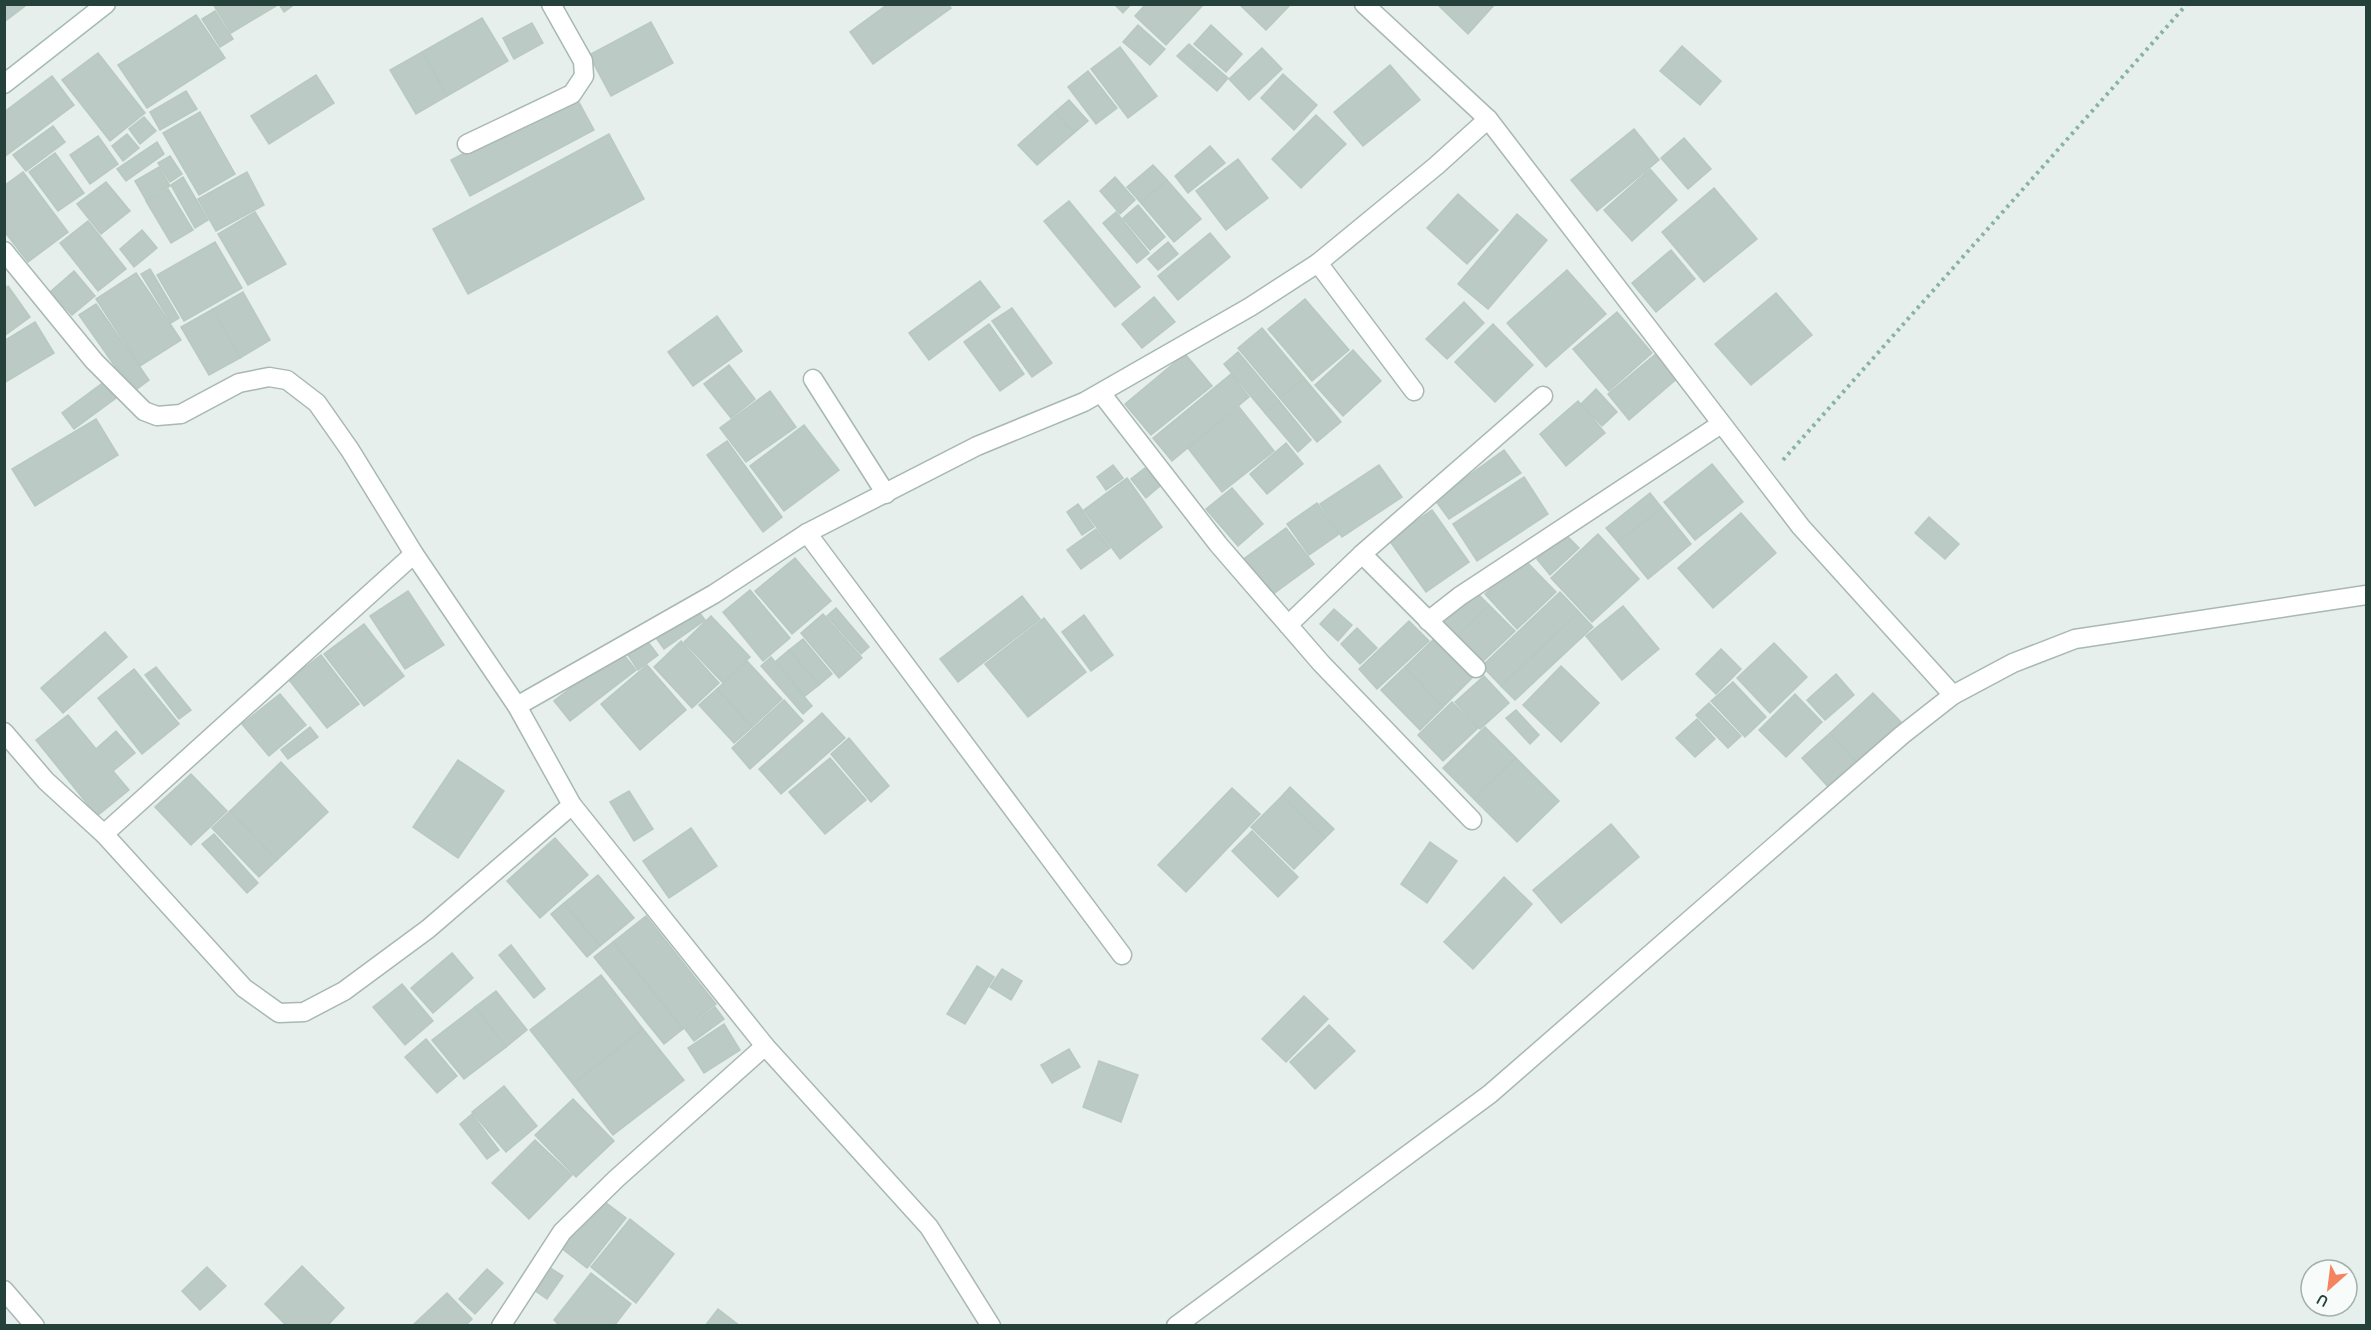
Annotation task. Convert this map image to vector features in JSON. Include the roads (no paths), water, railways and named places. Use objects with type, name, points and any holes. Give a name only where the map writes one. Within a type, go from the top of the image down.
[{"type":"street","points":[[4,84],[106,4]]},
{"type":"street","points":[[467,144],[572,94],[584,76],[583,61],[551,4]]},
{"type":"street","points":[[1364,4],[1488,119],[1801,527],[1953,695]]},
{"type":"street","points":[[517,706],[714,594],[807,533],[977,446],[1101,393],[1250,307],[1318,263],[1437,166],[1488,119]]},
{"type":"street","points":[[4,251],[94,361],[144,411],[158,416],[181,414],[239,383],[269,377],[287,380],[317,403],[350,450],[414,554],[517,706],[572,805],[765,1046],[929,1227],[991,1326]]},
{"type":"street","points":[[1318,263],[1414,391]]},
{"type":"street","points":[[813,379],[886,494]]},
{"type":"street","points":[[1101,393],[1218,544],[1321,663],[1472,820]]},
{"type":"street","points":[[1288,624],[1362,554],[1543,396]]},
{"type":"street","points":[[1428,621],[1460,596],[1721,424]]},
{"type":"street","points":[[807,533],[1122,955]]},
{"type":"street","points":[[104,834],[414,554]]},
{"type":"street","points":[[1362,554],[1476,668]]},
{"type":"street","points":[[1176,1326],[1490,1094],[1902,735],[1953,695],[2013,663],[2075,639],[2367,595]]},
{"type":"street","points":[[4,732],[46,782],[104,834],[244,988],[279,1013],[304,1012],[344,991],[428,929],[572,805]]},
{"type":"street","points":[[501,1326],[562,1232],[616,1179],[765,1046]]},
{"type":"street","points":[[4,1290],[34,1326]]}]
